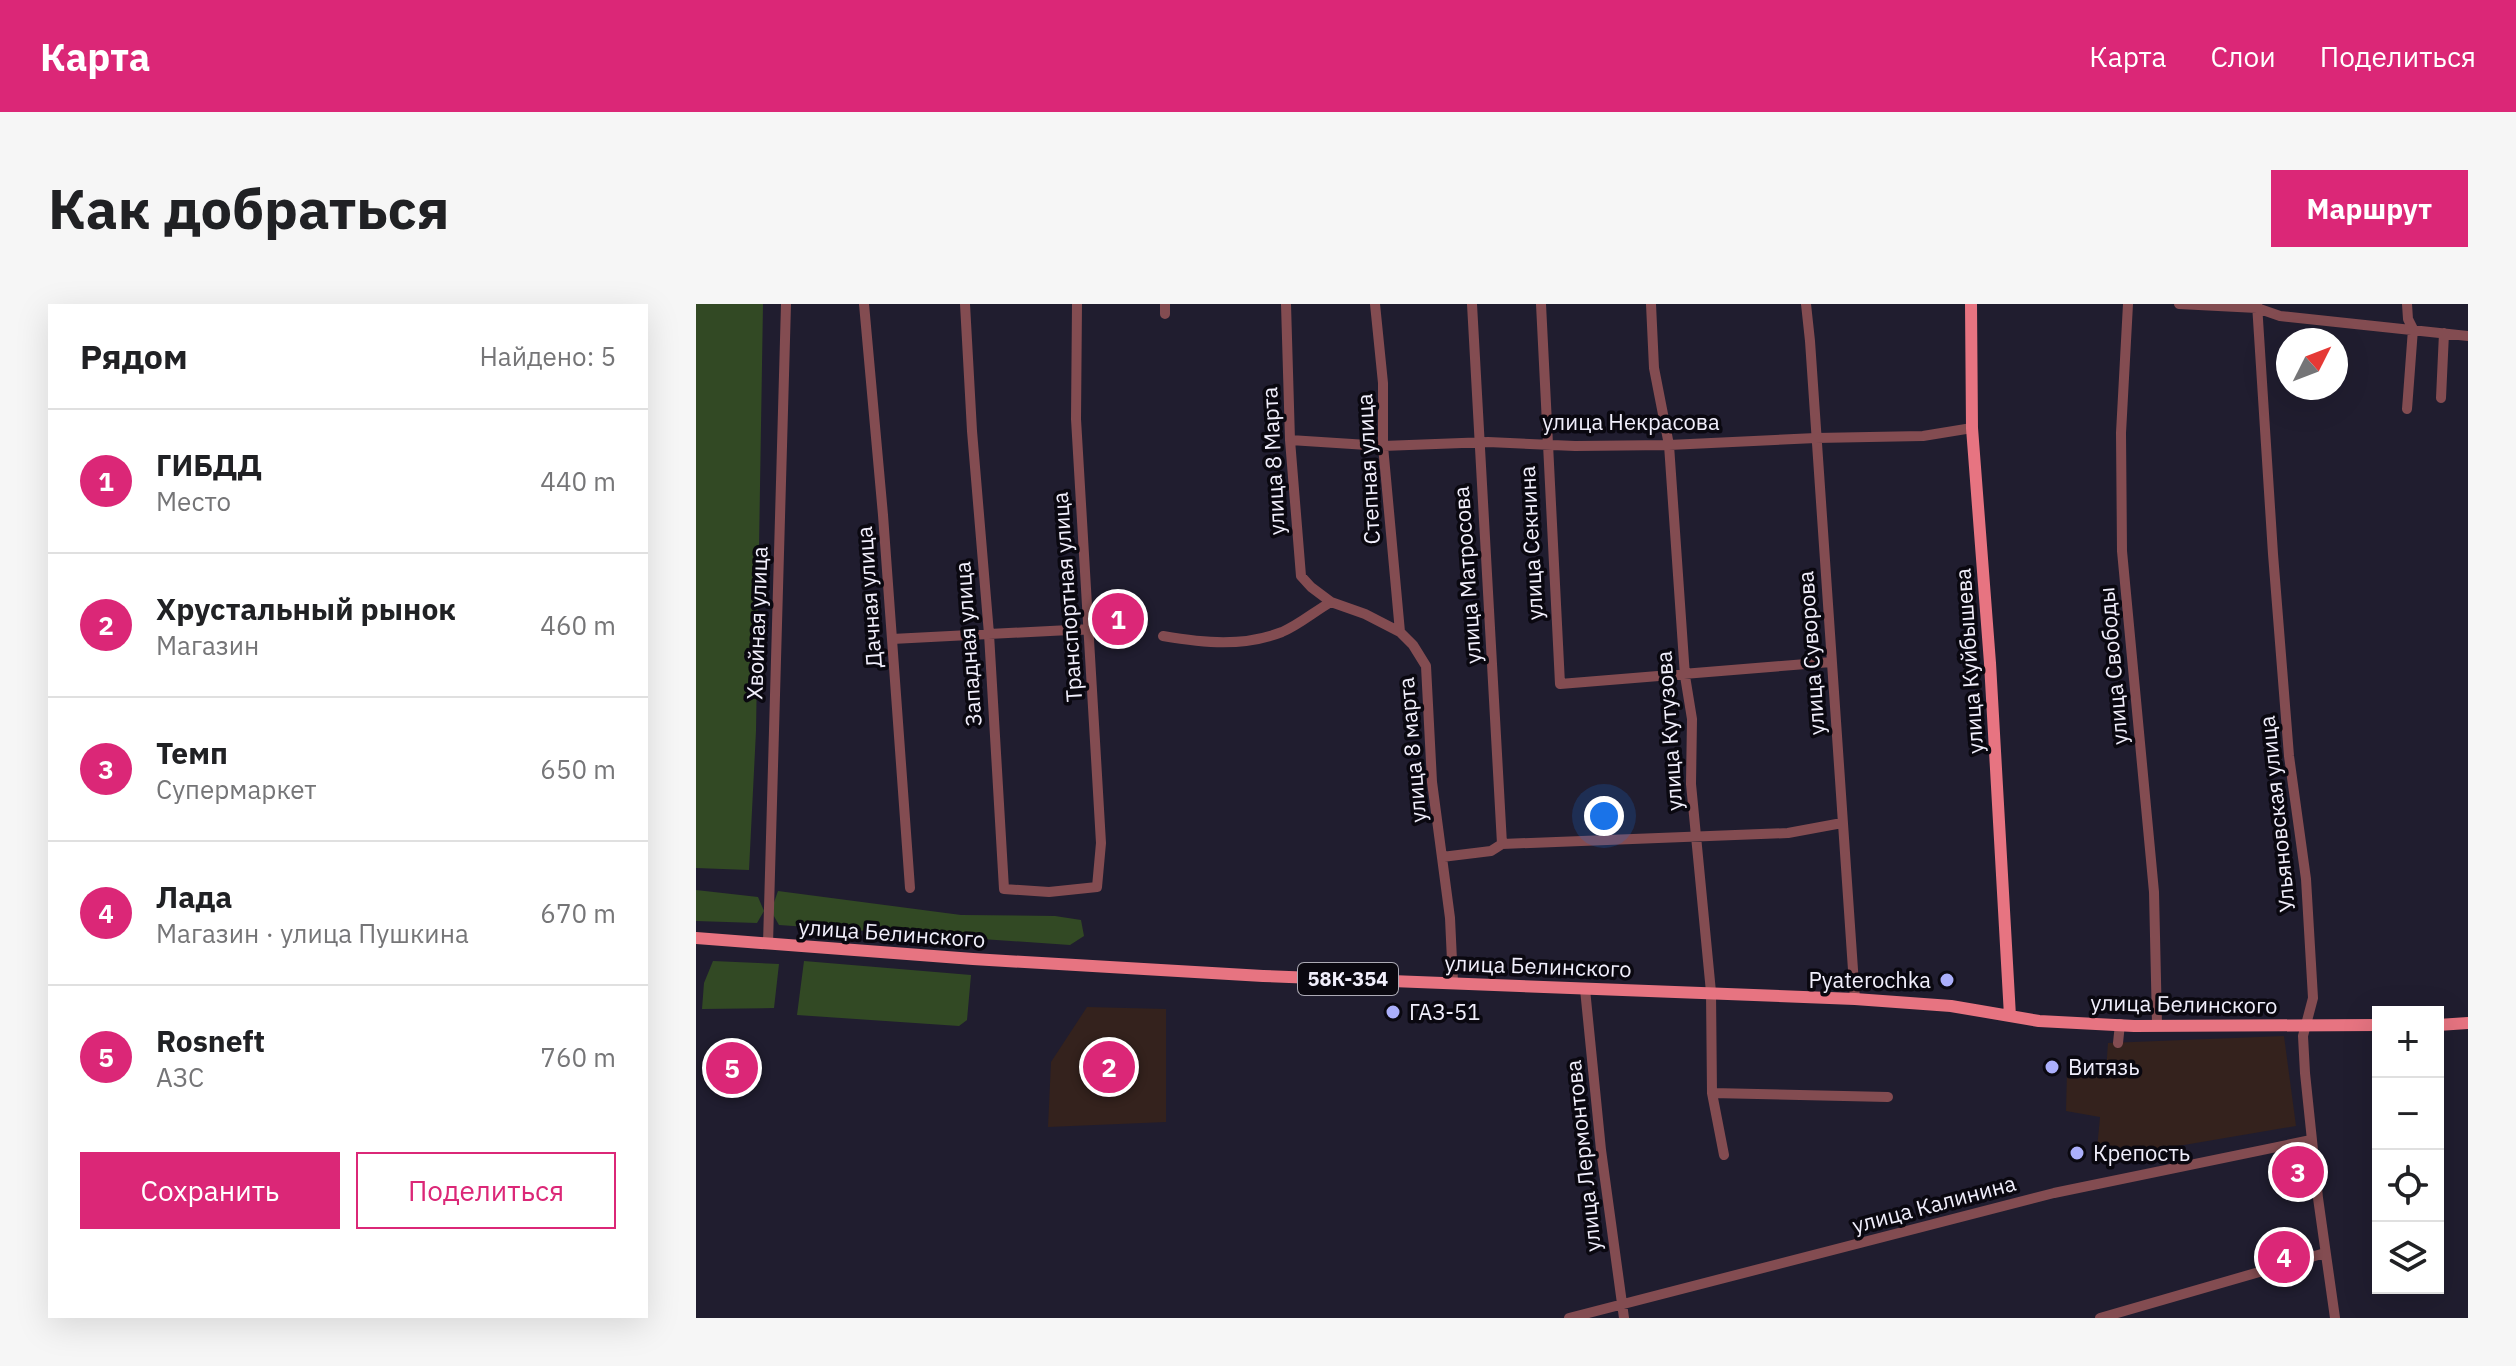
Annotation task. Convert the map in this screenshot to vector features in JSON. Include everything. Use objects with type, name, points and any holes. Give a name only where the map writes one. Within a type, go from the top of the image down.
[{"type":"main road","name":"улица Куйбышева","points":[[1971,304],[1972,428],[1991,678],[2010,1016]]},
{"type":"main road","name":"улица Белинского","points":[[696,938],[1263,976],[1855,999],[1951,1006],[2039,1021],[2134,1026],[2372,1025]]},
{"type":"main road","points":[[2444,1025],[2468,1023]]},
{"type":"street","name":"Хвойная улица","points":[[768,944],[786,304]]},
{"type":"street","name":"Дачная улица","points":[[864,304],[910,888]]},
{"type":"street","name":"Западная улица","points":[[965,304],[1004,889],[1049,892],[1097,887]]},
{"type":"street","name":"Транспортная улица","points":[[1077,304],[1076,419],[1101,843],[1097,887]]},
{"type":"street","name":"улица 8 Марта","points":[[1286,304],[1290,440],[1301,576],[1331,602]]},
{"type":"street","name":"Степная улица","points":[[1375,304],[1383,383],[1383,446],[1400,632]]},
{"type":"street","name":"улица Матросова","points":[[1472,304],[1502,844]]},
{"type":"street","name":"улица Секнина","points":[[1541,304],[1560,684],[1685,676]]},
{"type":"street","name":"улица Кутузова","points":[[1651,304],[1654,368],[1669,445],[1685,676],[1692,719],[1691,784],[1711,992],[1712,1093],[1724,1155]]},
{"type":"street","name":"улица Суворова","points":[[1806,304],[1855,999]]},
{"type":"street","name":"улица Свободы","points":[[2128,304],[2121,433],[2122,551],[2154,892],[2157,1024]]},
{"type":"street","points":[[2179,304],[2257,306],[2280,316],[2468,336]]},
{"type":"street","points":[[2407,304],[2408,319],[2413,329],[2407,409]]},
{"type":"street","name":"Ульяновская улица","points":[[2257,306],[2289,756],[2307,894],[2313,998],[2303,1036],[2311,1140],[2335,1318]]},
{"type":"street","points":[[2441,398],[2444,333]]},
{"type":"street","name":"улица Некрасова","points":[[1290,440],[1383,446],[1478,442],[1575,446],[1669,445],[1923,436],[1972,428]]},
{"type":"street","points":[[1163,636],[1201,642],[1241,643],[1284,631],[1331,602]]},
{"type":"street","name":"улица 8 марта","points":[[1331,602],[1365,614],[1400,632],[1413,645],[1426,666],[1432,782],[1450,918],[1453,982]]},
{"type":"street","points":[[892,639],[1089,629]]},
{"type":"street","points":[[1685,676],[1831,662]]},
{"type":"street","points":[[1442,857],[1491,851],[1502,844],[1788,833],[1842,823]]},
{"type":"street","name":"улица Лермонтова","points":[[1585,989],[1620,1306],[1624,1318]]},
{"type":"street","points":[[2118,1043],[2120,1024]]},
{"type":"street","points":[[1712,1093],[1888,1097]]},
{"type":"street","name":"улица Калинина","points":[[1569,1318],[2054,1193],[2311,1140]]},
{"type":"street","points":[[2100,1318],[2325,1253]]},
{"type":"shaded area","points":[[1087,1007],[1166,1009],[1166,1122],[1048,1127],[1051,1062]]},
{"type":"shaded area","points":[[2284,1036],[2296,1126],[2096,1160],[2100,1117],[2066,1111],[2067,1071],[2106,1072],[2108,1043]]},
{"type":"green space","points":[[696,304],[763,304],[756,731],[749,870],[696,868]]},
{"type":"green space","points":[[696,890],[758,897],[764,911],[757,923],[696,921]]},
{"type":"green space","points":[[778,891],[961,915],[1055,916],[1081,920],[1084,936],[1070,945],[779,925],[771,911]]},
{"type":"green space","points":[[713,961],[779,964],[774,1008],[702,1009],[704,983]]},
{"type":"green space","points":[[804,961],[971,975],[967,1020],[959,1026],[797,1015]]},
{"type":"place","name":"ГИБДД","points":[[1118,619]]},
{"type":"place","name":"Pyaterochka","points":[[1947,980]]},
{"type":"place","name":"ГАЗ-51","points":[[1393,1012]]},
{"type":"place","name":"Хрустальный рынок","points":[[1109,1067]]},
{"type":"place","name":"Витязь","points":[[2052,1067]]},
{"type":"place","name":"Rosneft","points":[[732,1068]]},
{"type":"place","name":"Крепость","points":[[2077,1153]]},
{"type":"place","name":"Темп","points":[[2298,1172]]},
{"type":"place","name":"Лада","points":[[2284,1257]]}]
